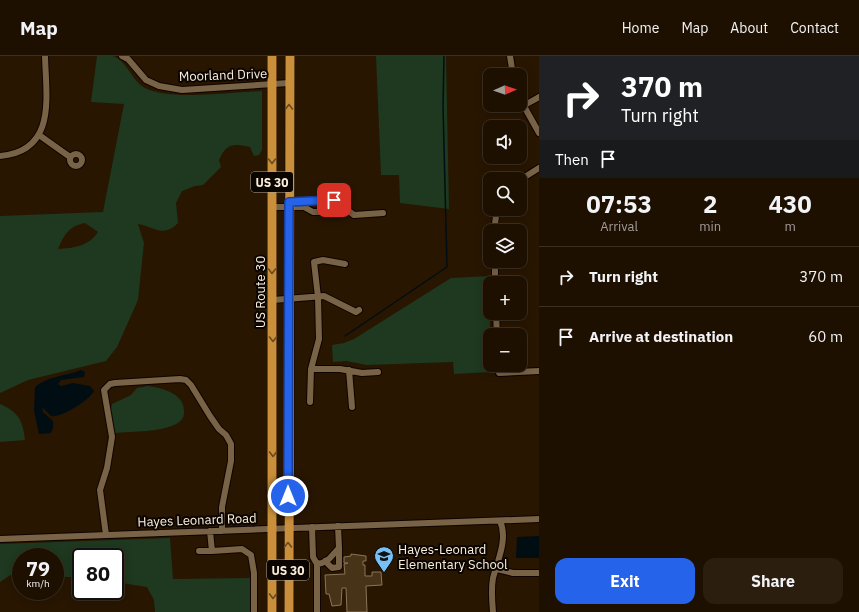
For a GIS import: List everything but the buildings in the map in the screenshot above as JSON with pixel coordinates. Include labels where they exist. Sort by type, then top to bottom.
[{"type":"highway","name":"US Route 30","points":[[272,56],[273,529]]},
{"type":"highway","name":"US 30","points":[[288,612],[290,56]]},
{"type":"highway","name":"US 30","points":[[272,612],[273,529]]},
{"type":"street","points":[[0,156],[25,150],[43,129],[47,112],[45,56]]},
{"type":"street","name":"Moorland Drive","points":[[122,56],[128,59],[146,80],[159,86],[182,90],[289,83]]},
{"type":"street","points":[[510,56],[512,68]]},
{"type":"street","points":[[527,104],[539,97]]},
{"type":"street","points":[[527,112],[539,133]]},
{"type":"street","points":[[39,135],[70,157]]},
{"type":"street","points":[[527,176],[539,168]]},
{"type":"street","points":[[272,207],[334,200],[354,216],[383,213]]},
{"type":"street","points":[[289,204],[304,207],[313,212],[325,212],[328,206],[339,204]]},
{"type":"street","points":[[310,402],[311,369],[319,339],[318,297],[314,262],[323,260],[345,264]]},
{"type":"street","points":[[273,300],[324,296],[356,312],[359,310]]},
{"type":"street","points":[[311,369],[349,370],[362,373],[378,372]]},
{"type":"street","points":[[349,370],[352,408]]},
{"type":"street","points":[[499,372],[506,374],[539,371]]},
{"type":"street","points":[[106,535],[100,490],[107,468],[112,436],[104,390],[110,384],[115,383],[180,379],[186,380],[191,385],[210,416],[219,429],[226,435],[231,444],[231,461],[222,507],[222,531]]},
{"type":"street","name":"Hayes Leonard Road","points":[[0,539],[539,519]]},
{"type":"street","points":[[493,612],[493,577],[497,568],[503,538],[500,521]]},
{"type":"street","points":[[325,561],[332,568],[339,567],[338,526]]},
{"type":"street","points":[[312,527],[313,557],[317,564],[317,612]]},
{"type":"street","points":[[210,531],[212,551]]},
{"type":"street","points":[[317,564],[325,561],[339,548]]},
{"type":"street","points":[[200,551],[242,549],[251,555],[254,573],[254,612]]},
{"type":"street","points":[[497,568],[513,573],[539,573]]},
{"type":"green space","points":[[97,56],[113,56],[118,59],[141,85],[156,92],[202,95],[262,91],[262,150],[259,155],[254,156],[250,147],[235,145],[227,148],[219,160],[221,167],[203,185],[195,186],[182,191],[176,203],[178,223],[168,230],[163,231],[138,224],[144,243],[138,300],[117,347],[106,361],[28,380],[0,393],[0,216],[103,212],[124,104],[91,102]],"holes":[[[85,223],[98,232],[86,243],[75,247],[58,249],[65,235],[79,224]]]},
{"type":"green space","points":[[376,56],[446,56],[449,209],[400,203],[399,175],[381,175]]},
{"type":"green space","points":[[483,276],[483,320],[490,320],[490,328],[483,328],[483,372],[492,372],[454,374],[453,362],[367,365],[346,361],[333,362],[332,345],[344,343],[354,339],[451,278]]},
{"type":"green space","points":[[148,386],[166,390],[177,396],[183,406],[184,414],[182,420],[171,426],[163,428],[147,431],[114,433],[110,412],[112,404],[131,395],[137,388]]},
{"type":"green space","points":[[0,404],[11,410],[21,422],[25,440],[0,442]]},
{"type":"green space","points":[[170,538],[173,579],[252,578],[252,612],[155,612],[154,600],[147,587],[124,583],[124,548],[72,548],[72,577],[64,577],[64,548],[12,548],[12,574],[0,582],[0,544]]},
{"type":"shaded area","points":[[81,370],[85,372],[84,377],[61,380],[58,384],[61,386],[73,383],[90,386],[94,391],[81,404],[61,415],[51,416],[42,407],[43,412],[53,421],[53,428],[51,433],[39,434],[34,411],[35,387],[51,378]]},
{"type":"shaded area","points":[[539,536],[539,558],[516,558],[517,537]]},
{"type":"waterway","points":[[345,336],[447,267],[443,105],[444,56]]},
{"type":"place","name":"Hayes-Leonard Elementary School","points":[[384,573]]},
{"type":"route","points":[[288,496],[289,202],[334,200]]}]
